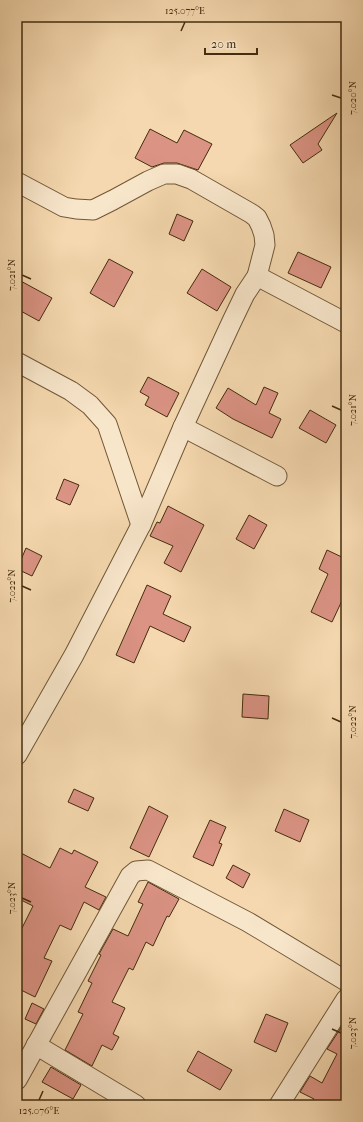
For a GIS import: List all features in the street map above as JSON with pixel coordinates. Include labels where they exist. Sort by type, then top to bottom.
[{"type":"street","points":[[17,182],[64,207],[93,210],[164,174],[177,174],[192,179],[257,218],[263,231],[265,245],[257,276],[245,294],[232,321],[183,427],[141,525],[74,655],[17,755]]},
{"type":"street","points":[[257,276],[346,323]]},
{"type":"street","points":[[17,362],[71,391],[90,405],[107,424],[141,525]]},
{"type":"street","points":[[183,427],[277,476]]},
{"type":"street","points":[[17,1080],[130,876],[136,871],[148,870],[248,922],[346,981]]},
{"type":"street","points":[[279,1105],[346,999]]},
{"type":"street","points":[[36,1045],[136,1105]]},
{"type":"building","points":[[337,113],[318,144],[322,150],[303,163],[290,145]]},
{"type":"building","points":[[150,129],[177,143],[184,130],[212,144],[198,170],[177,163],[164,163],[152,167],[135,158]]},
{"type":"building","points":[[177,214],[193,221],[184,241],[169,234]]},
{"type":"building","points":[[298,252],[331,267],[321,288],[288,273]]},
{"type":"building","points":[[109,259],[133,272],[114,307],[90,293]]},
{"type":"building","points":[[202,269],[231,287],[217,311],[187,293]]},
{"type":"building","points":[[17,279],[52,298],[39,321],[17,309]]},
{"type":"building","points":[[148,377],[179,393],[167,417],[145,405],[149,397],[140,392]]},
{"type":"building","points":[[264,387],[278,393],[269,413],[281,419],[272,438],[233,419],[216,408],[228,388],[256,405]]},
{"type":"building","points":[[310,410],[336,425],[326,443],[299,428]]},
{"type":"building","points":[[64,479],[79,485],[70,505],[56,499]]},
{"type":"building","points":[[168,506],[204,525],[181,572],[164,563],[173,546],[150,536],[157,522],[160,523]]},
{"type":"building","points":[[249,515],[267,525],[254,549],[236,539]]},
{"type":"building","points":[[26,548],[42,556],[32,576],[17,569]]},
{"type":"building","points":[[327,550],[346,559],[346,592],[332,622],[311,612],[328,574],[319,569]]},
{"type":"building","points":[[147,585],[171,596],[163,614],[191,627],[184,642],[150,626],[134,663],[116,655]]},
{"type":"building","points":[[243,694],[269,696],[268,719],[242,717]]},
{"type":"building","points":[[74,789],[94,798],[88,811],[68,802]]},
{"type":"building","points":[[149,806],[168,816],[149,857],[130,848]]},
{"type":"building","points":[[284,809],[309,820],[300,842],[275,831]]},
{"type":"building","points":[[210,820],[226,827],[219,843],[222,844],[213,866],[193,857]]},
{"type":"building","points":[[60,848],[72,854],[74,850],[98,862],[85,887],[106,897],[99,910],[84,902],[71,930],[60,925],[44,958],[52,961],[35,997],[17,988],[17,938],[33,906],[17,898],[17,851],[50,868]]},
{"type":"building","points":[[233,865],[250,874],[243,888],[226,878]]},
{"type":"building","points":[[148,882],[179,899],[169,917],[167,916],[153,946],[146,942],[133,970],[129,968],[112,1002],[125,1008],[113,1034],[119,1037],[112,1050],[102,1045],[92,1066],[65,1050],[83,1014],[78,1012],[92,983],[88,981],[101,955],[99,954],[113,929],[128,936],[143,904],[138,902]]},
{"type":"building","points":[[32,1003],[44,1009],[36,1024],[25,1019]]},
{"type":"building","points":[[266,1014],[288,1023],[276,1052],[254,1042]]},
{"type":"building","points":[[346,1020],[346,1105],[310,1105],[314,1099],[300,1092],[310,1076],[322,1083],[337,1054],[327,1049]]},
{"type":"building","points":[[198,1051],[232,1070],[220,1090],[187,1071]]},
{"type":"building","points":[[51,1067],[81,1085],[73,1099],[42,1082]]}]
